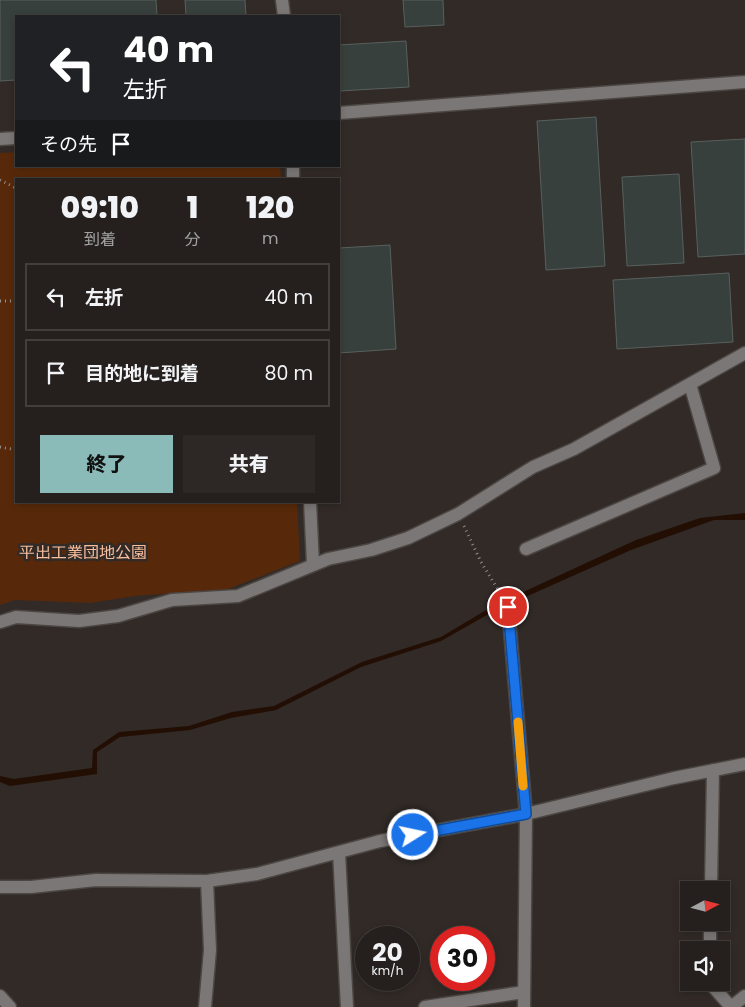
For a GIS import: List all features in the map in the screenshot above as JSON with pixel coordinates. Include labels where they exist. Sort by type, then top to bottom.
[{"type":"street","points":[[282,0],[284,15]]},
{"type":"street","points":[[340,114],[745,82]]},
{"type":"street","points":[[0,140],[15,138]]},
{"type":"street","points":[[0,622],[16,617],[79,621],[118,616],[172,600],[238,596],[313,564],[371,550],[408,538],[458,514],[533,467],[574,449],[745,352]]},
{"type":"street","points":[[526,549],[714,468],[690,384]]},
{"type":"street","points":[[310,503],[313,564]]},
{"type":"street","points":[[508,607],[526,814],[524,1007]]},
{"type":"street","points":[[0,887],[31,887],[96,880],[208,882],[257,874],[380,840],[526,814],[674,778],[745,764]]},
{"type":"street","points":[[711,881],[713,770]]},
{"type":"street","points":[[339,852],[347,1007]]},
{"type":"street","points":[[205,1007],[210,950],[208,882]]},
{"type":"street","points":[[717,991],[731,1007],[745,996]]},
{"type":"street","points":[[425,1007],[524,992]]},
{"type":"street","points":[[0,996],[10,1007]]},
{"type":"path","points":[[0,180],[15,188]]},
{"type":"path","points":[[0,301],[15,301]]},
{"type":"path","points":[[0,447],[15,450]]},
{"type":"path","points":[[458,514],[482,562],[508,607]]},
{"type":"green space","name":"平出工業団地公園","points":[[15,152],[15,167],[280,167],[281,178],[15,178],[15,503],[297,503],[300,561],[228,589],[135,596],[90,603],[15,600],[0,605],[0,153]]},
{"type":"shaded area","points":[[745,513],[745,520],[714,520],[631,550],[494,611],[441,641],[361,667],[276,710],[231,718],[190,730],[120,737],[97,752],[97,774],[10,786],[0,782],[0,776],[14,779],[92,768],[93,750],[119,732],[189,726],[232,712],[274,706],[362,662],[441,637],[493,606],[636,540],[700,518]]},
{"type":"building","points":[[0,0],[156,0],[157,15],[15,15],[15,80],[0,81]]},
{"type":"building","points":[[185,0],[245,0],[246,15],[186,15]]},
{"type":"building","points":[[403,0],[443,0],[444,25],[405,27]]},
{"type":"building","points":[[406,41],[409,87],[340,91],[340,45]]},
{"type":"building","points":[[596,117],[605,266],[546,270],[537,121]]},
{"type":"building","points":[[745,139],[745,254],[698,257],[691,142]]},
{"type":"building","points":[[679,174],[684,263],[627,266],[622,177]]},
{"type":"building","points":[[390,245],[396,349],[340,353],[340,248]]},
{"type":"building","points":[[729,273],[733,342],[617,349],[613,280]]},
{"type":"slow traffic","points":[[518,722],[523,786]]},
{"type":"route","points":[[413,835],[526,814],[508,607]]}]
